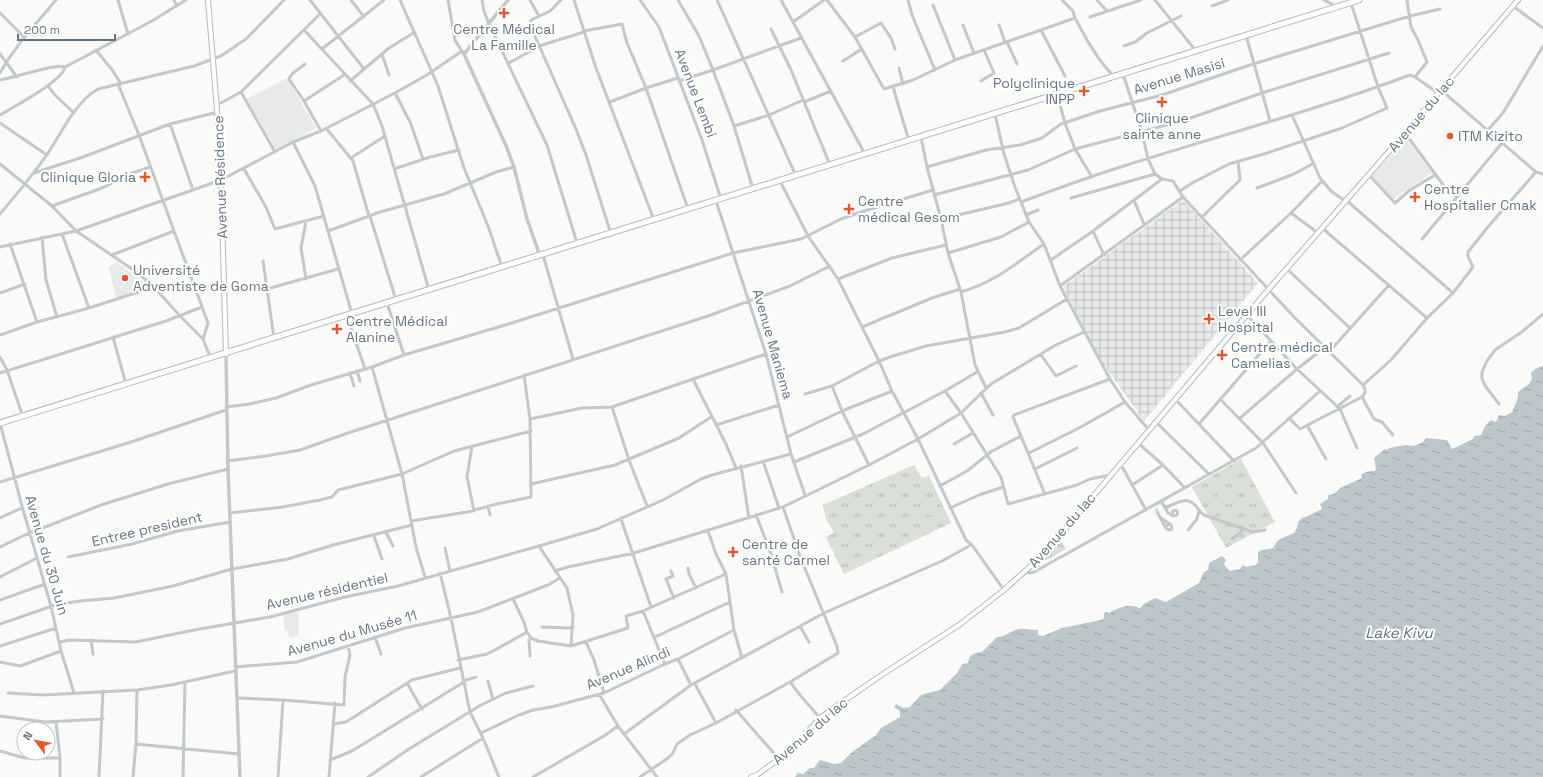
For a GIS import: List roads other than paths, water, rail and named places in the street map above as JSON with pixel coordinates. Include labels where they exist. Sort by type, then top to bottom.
[{"type":"highway","points":[[0,423],[211,359],[908,140],[1246,36],[1337,7],[1351,1],[1359,0]]},
{"type":"main road","name":"Avenue Résidence","points":[[208,0],[218,112],[226,354]]},
{"type":"main road","name":"Avenue du lac","points":[[751,777],[757,775],[779,759],[798,742],[820,718],[880,676],[949,632],[1004,590],[1026,571],[1176,400],[1268,290],[1369,176],[1518,0]]},
{"type":"street","points":[[0,73],[6,61],[24,37],[56,0]]},
{"type":"street","points":[[117,0],[128,34]]},
{"type":"street","points":[[174,0],[177,6]]},
{"type":"street","points":[[0,115],[48,86],[61,75],[65,67],[128,34],[186,0]]},
{"type":"street","points":[[0,214],[33,174],[83,100],[90,94],[98,89],[213,60],[230,52],[239,45],[284,0]]},
{"type":"street","points":[[310,0],[364,69]]},
{"type":"street","points":[[351,0],[364,17]]},
{"type":"street","points":[[322,49],[384,0]]},
{"type":"street","points":[[400,0],[432,71],[470,184],[488,226],[502,267]]},
{"type":"street","points":[[448,0],[454,40],[463,53],[505,143],[514,167],[523,204],[541,255],[573,359]]},
{"type":"street","points":[[482,0],[489,24],[548,145],[578,244]]},
{"type":"street","points":[[0,247],[76,230],[221,180],[244,169],[293,142],[326,128],[395,93],[463,53],[508,0]]},
{"type":"street","points":[[530,0],[539,16]]},
{"type":"street","points":[[561,0],[550,11],[533,18],[529,22],[586,155],[610,234]]},
{"type":"street","points":[[574,0],[654,220]]},
{"type":"street","name":"Avenue Lembi","points":[[640,0],[659,27],[702,140],[718,200]]},
{"type":"street","points":[[678,0],[699,36],[713,70],[734,126],[753,189]]},
{"type":"street","points":[[717,0],[796,176]]},
{"type":"street","points":[[781,0],[866,154]]},
{"type":"street","points":[[793,22],[826,0],[855,36],[882,89],[903,84],[955,60],[1075,18]]},
{"type":"street","points":[[908,0],[912,15],[935,70]]},
{"type":"street","points":[[1062,0],[1073,10],[1075,18],[1095,53],[1114,77]]},
{"type":"street","points":[[1097,0],[1107,11]]},
{"type":"street","points":[[1090,17],[1141,0]]},
{"type":"street","points":[[1155,0],[1196,51]]},
{"type":"street","points":[[1212,6],[1228,0]]},
{"type":"street","points":[[1324,0],[1337,7]]},
{"type":"street","points":[[1407,0],[1411,28],[1418,40],[1427,62],[1415,77]]},
{"type":"street","points":[[1180,191],[1211,173],[1238,161],[1342,128],[1387,108],[1378,87],[1351,1]]},
{"type":"street","points":[[932,5],[955,60]]},
{"type":"street","points":[[1513,6],[1543,28]]},
{"type":"street","name":"Avenue Masisi","points":[[927,167],[986,150],[1020,145],[1042,138],[1055,127],[1100,111],[1162,94],[1253,64],[1410,16],[1440,9]]},
{"type":"street","points":[[0,13],[24,37]]},
{"type":"street","points":[[217,105],[241,92],[321,13]]},
{"type":"street","points":[[1124,46],[1135,42],[1147,33],[1181,16]]},
{"type":"street","points":[[855,36],[881,23],[891,38],[895,49]]},
{"type":"street","points":[[509,63],[539,46],[584,31],[622,24],[627,43],[646,88],[688,209]]},
{"type":"street","points":[[963,25],[974,53]]},
{"type":"street","points":[[999,25],[1016,64]]},
{"type":"street","points":[[771,29],[804,101],[830,165]]},
{"type":"street","points":[[304,30],[344,75],[373,104],[380,118],[429,290]]},
{"type":"street","points":[[1041,30],[1065,76]]},
{"type":"street","points":[[350,81],[382,54],[415,32]]},
{"type":"street","points":[[1246,36],[1270,121]]},
{"type":"street","points":[[610,102],[646,88],[713,70],[802,38]]},
{"type":"street","points":[[1487,131],[1500,118],[1543,46]]},
{"type":"street","points":[[843,61],[862,49]]},
{"type":"street","points":[[96,50],[109,65],[120,84],[139,134],[208,323],[204,339]]},
{"type":"street","points":[[981,81],[994,73],[984,50]]},
{"type":"street","points":[[934,195],[1028,170],[1075,149],[1182,121],[1262,93],[1389,53]]},
{"type":"street","points":[[0,54],[17,77]]},
{"type":"street","points":[[382,54],[389,75]]},
{"type":"street","points":[[305,64],[289,78],[321,130]]},
{"type":"street","points":[[0,80],[57,66],[65,67]]},
{"type":"street","points":[[899,68],[903,84]]},
{"type":"street","points":[[1123,74],[1142,132],[1148,159],[1155,174],[1162,179],[1173,181],[1183,197],[1240,260],[1324,348],[1363,385],[1365,392],[1362,397],[1339,407],[1307,426],[1299,429],[1289,418]]},
{"type":"street","points":[[304,101],[344,75]]},
{"type":"street","points":[[941,219],[1020,200],[1092,176],[1292,115],[1410,75],[1439,92],[1536,172],[1543,174]]},
{"type":"street","points":[[48,86],[55,95],[74,113]]},
{"type":"street","points":[[893,87],[908,140]]},
{"type":"street","points":[[241,92],[275,152]]},
{"type":"street","points":[[734,126],[831,92]]},
{"type":"street","points":[[395,93],[412,124],[423,159]]},
{"type":"street","points":[[1058,94],[1065,123],[1075,149],[1092,176]]},
{"type":"street","points":[[33,174],[83,157],[139,134],[170,124],[218,112]]},
{"type":"street","points":[[995,114],[1002,148],[1010,175],[1029,222],[1044,244],[1060,286],[1110,379],[1125,402],[1149,430]]},
{"type":"street","points":[[1292,115],[1322,181],[1331,191],[1346,201],[1453,293]]},
{"type":"street","points":[[0,122],[46,155]]},
{"type":"street","points":[[170,124],[193,190]]},
{"type":"street","points":[[326,128],[351,158],[358,175],[396,300]]},
{"type":"street","points":[[1405,133],[1435,175],[1444,186],[1457,197]]},
{"type":"street","points":[[351,158],[385,136]]},
{"type":"street","points":[[921,137],[948,253],[960,291],[977,372],[986,388]]},
{"type":"street","points":[[293,142],[315,186],[349,315],[365,369]]},
{"type":"street","points":[[1422,239],[1502,143]]},
{"type":"street","points":[[394,169],[423,159],[459,150]]},
{"type":"street","points":[[1202,217],[1240,180],[1238,161]]},
{"type":"street","points":[[1257,188],[1294,174],[1314,163]]},
{"type":"street","points":[[0,164],[24,185],[52,206],[76,230],[154,287],[180,316],[204,339],[211,359]]},
{"type":"street","points":[[52,206],[102,188],[130,174],[150,167]]},
{"type":"street","points":[[328,231],[370,216],[444,194],[496,172],[514,167]]},
{"type":"street","points":[[244,169],[266,207],[275,229],[324,216]]},
{"type":"street","points":[[1363,385],[1390,360],[1427,318],[1453,293],[1473,269],[1468,252],[1536,172]]},
{"type":"street","points":[[1071,198],[1155,174]]},
{"type":"street","points":[[1369,176],[1395,203],[1410,190],[1435,175]]},
{"type":"street","points":[[1051,260],[1093,231],[1162,179]]},
{"type":"street","points":[[780,181],[808,236],[838,279],[879,361],[892,391],[918,439],[966,540],[1004,590]]},
{"type":"street","points":[[1240,260],[1292,213],[1322,181]]},
{"type":"street","points":[[0,482],[128,443],[226,409],[276,398],[311,384],[372,367],[404,355],[502,326],[733,252],[793,242],[858,213],[933,190]]},
{"type":"street","points":[[1060,286],[1183,197]]},
{"type":"street","name":"Avenue Maniema","points":[[718,200],[766,354],[791,454],[805,495]]},
{"type":"street","points":[[1134,200],[1144,224]]},
{"type":"street","points":[[1026,215],[1038,210]]},
{"type":"street","points":[[1292,213],[1318,233]]},
{"type":"street","points":[[306,221],[302,248],[306,279]]},
{"type":"street","points":[[948,253],[1001,237],[1029,222]]},
{"type":"street","points":[[1322,228],[1427,318]]},
{"type":"street","points":[[112,255],[174,231]]},
{"type":"street","points":[[1093,231],[1104,255]]},
{"type":"street","points":[[62,234],[89,308]]},
{"type":"street","points":[[42,237],[46,280],[57,317]]},
{"type":"street","points":[[10,244],[37,322]]},
{"type":"street","points":[[862,327],[932,298],[976,288],[996,279],[1044,244]]},
{"type":"street","points":[[838,279],[892,258],[946,245]]},
{"type":"street","points":[[263,261],[274,338]]},
{"type":"street","points":[[227,460],[266,456],[300,450],[639,337],[661,332],[790,286],[830,266]]},
{"type":"street","points":[[267,289],[338,269]]},
{"type":"street","points":[[1287,269],[1350,328]]},
{"type":"street","points":[[0,293],[25,284]]},
{"type":"street","points":[[1329,352],[1389,285]]},
{"type":"street","points":[[0,335],[37,322],[89,308],[154,287]]},
{"type":"street","points":[[805,394],[832,386],[879,361],[926,346],[1006,332],[1019,328],[1067,299]]},
{"type":"street","points":[[387,303],[404,355]]},
{"type":"street","points":[[0,373],[180,316],[202,307]]},
{"type":"street","points":[[1499,404],[1482,379],[1482,372],[1487,361],[1495,350],[1523,331],[1543,314]]},
{"type":"street","points":[[1247,315],[1270,342],[1320,391],[1339,407],[1357,448]]},
{"type":"street","points":[[555,571],[568,566],[634,553],[779,508],[869,465],[918,439],[961,413],[986,388],[1054,346],[1084,332]]},
{"type":"street","points":[[113,337],[126,384]]},
{"type":"street","points":[[1198,424],[1270,342]]},
{"type":"street","points":[[1239,419],[1324,348]]},
{"type":"street","points":[[226,354],[227,460],[240,777]]},
{"type":"street","points":[[530,419],[582,408],[612,406],[766,354]]},
{"type":"street","points":[[1041,355],[1056,376],[1076,366]]},
{"type":"street","points":[[0,357],[7,370],[23,417]]},
{"type":"street","points":[[372,367],[402,474],[420,562],[425,578]]},
{"type":"street","points":[[357,371],[360,381]]},
{"type":"street","points":[[794,462],[855,437],[904,414],[945,392],[977,372]]},
{"type":"street","points":[[350,373],[354,386]]},
{"type":"street","points":[[411,521],[474,511],[488,506],[531,497],[531,431],[524,375]]},
{"type":"street","points":[[693,379],[736,468]]},
{"type":"street","points":[[1045,494],[1013,417],[1014,414],[1110,379]]},
{"type":"street","points":[[832,386],[842,411],[869,465]]},
{"type":"street","points":[[787,437],[842,411],[892,391]]},
{"type":"street","points":[[1026,571],[1029,573],[1034,572],[1146,510],[1156,508],[1161,501],[1256,448],[1320,391]]},
{"type":"street","points":[[945,392],[961,413],[1000,477],[1008,504],[1077,485],[1090,479],[1110,475]]},
{"type":"street","points":[[981,393],[993,415]]},
{"type":"street","points":[[1339,407],[1350,396]]},
{"type":"street","points":[[1362,397],[1375,419],[1382,422],[1393,434]]},
{"type":"street","points":[[1176,400],[1234,461]]},
{"type":"street","points":[[1220,400],[1263,443],[1296,493]]},
{"type":"street","points":[[1029,453],[1079,428],[1125,402]]},
{"type":"street","points":[[716,425],[779,405]]},
{"type":"street","points":[[612,406],[629,460],[647,506]]},
{"type":"street","points":[[531,484],[607,467],[629,460],[679,438],[711,418]]},
{"type":"street","points":[[1156,422],[1209,474]]},
{"type":"street","name":"Avenue du 30 Juin","points":[[0,423],[22,508],[51,606],[74,692]]},
{"type":"street","points":[[1307,426],[1326,459]]},
{"type":"street","points":[[230,513],[283,508],[332,497],[338,490],[402,474],[454,451],[531,431]]},
{"type":"street","points":[[954,444],[973,432]]},
{"type":"street","points":[[940,486],[967,471],[987,455],[1021,436]]},
{"type":"street","points":[[1138,443],[1184,488]]},
{"type":"street","points":[[472,446],[468,477],[474,511]]},
{"type":"street","points":[[1035,469],[1077,448]]},
{"type":"street","name":"Avenue résidentiel","points":[[60,642],[69,640],[91,640],[136,642],[234,622],[270,617],[345,597],[398,586],[597,529],[663,500],[701,479],[741,466],[791,454]]},
{"type":"street","points":[[763,461],[779,508]]},
{"type":"street","points":[[1120,463],[1146,510]]},
{"type":"street","points":[[741,466],[749,518]]},
{"type":"street","points":[[1132,485],[1163,466]]},
{"type":"street","points":[[0,547],[30,533],[101,505],[168,484],[228,469]]},
{"type":"street","points":[[950,508],[979,495],[1003,487]]},
{"type":"street","points":[[1166,507],[1186,500],[1192,502],[1204,515],[1253,532],[1265,530]]},
{"type":"street","points":[[1161,501],[1166,507],[1168,513],[1174,516],[1178,514],[1178,512],[1166,507]]},
{"type":"street","points":[[488,506],[490,515]]},
{"type":"street","points":[[640,777],[671,756],[677,744],[690,735],[790,682],[836,655],[838,649],[801,559],[783,506]]},
{"type":"street","points":[[0,518],[22,508]]},
{"type":"street","points":[[1156,508],[1160,517],[1166,528],[1167,525],[1170,524],[1160,517]]},
{"type":"street","points":[[1188,530],[1197,519],[1199,511]]},
{"type":"street","points":[[756,515],[770,551],[782,592]]},
{"type":"street","points":[[621,519],[634,553],[651,607]]},
{"type":"street","name":"Entree president","points":[[68,557],[132,544],[178,531],[230,522]]},
{"type":"street","points":[[0,624],[51,606],[80,601],[114,598],[157,589],[232,569],[288,560],[332,545],[374,536],[412,525]]},
{"type":"street","points":[[1232,540],[1240,532],[1242,527]]},
{"type":"street","points":[[708,531],[716,554],[726,574],[734,630],[742,658]]},
{"type":"street","points":[[386,532],[393,546]]},
{"type":"street","points":[[374,536],[382,559]]},
{"type":"street","points":[[624,734],[693,685],[800,626],[824,613],[925,569],[971,545]]},
{"type":"street","points":[[539,546],[567,588],[574,615],[571,646]]},
{"type":"street","points":[[444,548],[450,571]]},
{"type":"street","points":[[0,577],[37,558]]},
{"type":"street","points":[[688,568],[696,588]]},
{"type":"street","points":[[671,571],[673,576],[666,579],[674,598]]},
{"type":"street","points":[[440,573],[451,618],[458,660],[470,712],[481,733],[499,777]]},
{"type":"street","points":[[513,599],[531,638],[548,643],[571,646],[628,628],[626,616],[643,611],[674,598],[726,574]]},
{"type":"street","name":"Avenue du Musée 11","points":[[8,693],[38,695],[137,690],[185,682],[235,669],[297,662],[375,636],[478,612],[548,585],[560,578]]},
{"type":"street","points":[[0,600],[44,584]]},
{"type":"street","points":[[655,638],[730,602]]},
{"type":"street","points":[[643,611],[665,664]]},
{"type":"street","points":[[800,626],[808,642]]},
{"type":"street","points":[[542,627],[573,627]]},
{"type":"street","points":[[0,646],[56,628]]},
{"type":"street","name":"Avenue Alindi","points":[[481,733],[533,710],[551,707],[604,693],[678,659],[734,630]]},
{"type":"street","points":[[458,660],[487,654],[527,632]]},
{"type":"street","points":[[375,636],[381,654]]},
{"type":"street","points":[[530,656],[529,640],[531,638]]},
{"type":"street","points":[[91,640],[93,654]]},
{"type":"street","points":[[586,642],[594,660],[604,693]]},
{"type":"street","points":[[237,698],[345,704],[345,677],[350,655],[348,646]]},
{"type":"street","points":[[0,662],[20,666],[62,651]]},
{"type":"street","points":[[678,659],[716,722]]},
{"type":"street","points":[[333,724],[348,721],[407,683],[460,668]]},
{"type":"street","points":[[330,760],[352,751],[422,709],[463,682],[476,677]]},
{"type":"street","points":[[488,681],[493,699]]},
{"type":"street","points":[[183,777],[185,748],[185,682]]},
{"type":"street","points":[[790,682],[820,718]]},
{"type":"street","points":[[407,683],[422,709]]},
{"type":"street","points":[[368,777],[409,748],[493,699],[506,693],[533,686]]},
{"type":"street","points":[[133,777],[136,744],[137,690]]},
{"type":"street","points":[[99,777],[103,719],[103,691]]},
{"type":"street","points":[[599,694],[618,726],[650,770],[657,777]]},
{"type":"street","points":[[278,777],[284,700]]},
{"type":"street","points":[[329,777],[335,703]]},
{"type":"street","points":[[736,710],[779,759]]},
{"type":"street","points":[[0,716],[34,721]]},
{"type":"street","points":[[60,777],[60,758],[56,722],[103,719]]},
{"type":"street","points":[[533,777],[604,736],[618,726]]},
{"type":"street","points":[[421,777],[483,738]]},
{"type":"street","points":[[136,744],[239,754]]},
{"type":"street","points":[[0,751],[25,758],[60,758]]},
{"type":"water","name":"Lake Kivu","points":[[1543,366],[1543,777],[795,777],[798,773],[803,774],[810,768],[814,768],[820,760],[834,764],[841,763],[851,753],[876,735],[881,728],[900,717],[900,711],[894,707],[896,704],[903,708],[910,707],[921,695],[940,690],[958,672],[962,664],[968,663],[970,656],[982,652],[997,637],[1004,636],[1018,629],[1038,630],[1038,635],[1043,636],[1062,628],[1101,620],[1104,618],[1104,613],[1108,612],[1109,614],[1124,607],[1131,606],[1140,608],[1155,598],[1166,602],[1199,583],[1204,572],[1208,570],[1209,563],[1222,556],[1226,560],[1224,563],[1225,566],[1230,571],[1240,569],[1243,565],[1246,567],[1256,565],[1258,562],[1258,552],[1273,548],[1278,540],[1294,533],[1298,522],[1302,518],[1322,509],[1320,504],[1328,499],[1328,495],[1334,494],[1340,488],[1362,478],[1361,475],[1364,473],[1375,471],[1374,458],[1385,449],[1388,450],[1389,448],[1406,445],[1414,446],[1423,442],[1426,438],[1447,440],[1452,449],[1473,439],[1474,436],[1481,435],[1485,426],[1491,420],[1496,422],[1499,415],[1505,416],[1512,412],[1518,397],[1518,392],[1529,384],[1532,379],[1531,373],[1535,369]]},
{"type":"tunnel","points":[[1156,508],[1157,512]]},
{"type":"place","name":"Centre Médical La Famille","points":[[504,13]]},
{"type":"place","name":"Polyclinique INPP","points":[[1084,91]]},
{"type":"place","name":"Clinique sainte anne","points":[[1162,102]]},
{"type":"place","name":"ITM Kizito","points":[[1450,136]]},
{"type":"place","name":"Clinique Gloria","points":[[145,177]]},
{"type":"place","name":"Centre Hospitalier Cmak","points":[[1415,197]]},
{"type":"place","name":"Centre médical Gesom","points":[[849,209]]},
{"type":"place","name":"Université Adventiste de Goma","points":[[125,278]]},
{"type":"place","name":"Level III Hospital","points":[[1209,319]]},
{"type":"place","name":"Centre Médical Alanine","points":[[337,329]]},
{"type":"place","name":"Centre médical Camelias","points":[[1222,355]]},
{"type":"place","name":"Centre de santé Carmel","points":[[733,552]]}]
